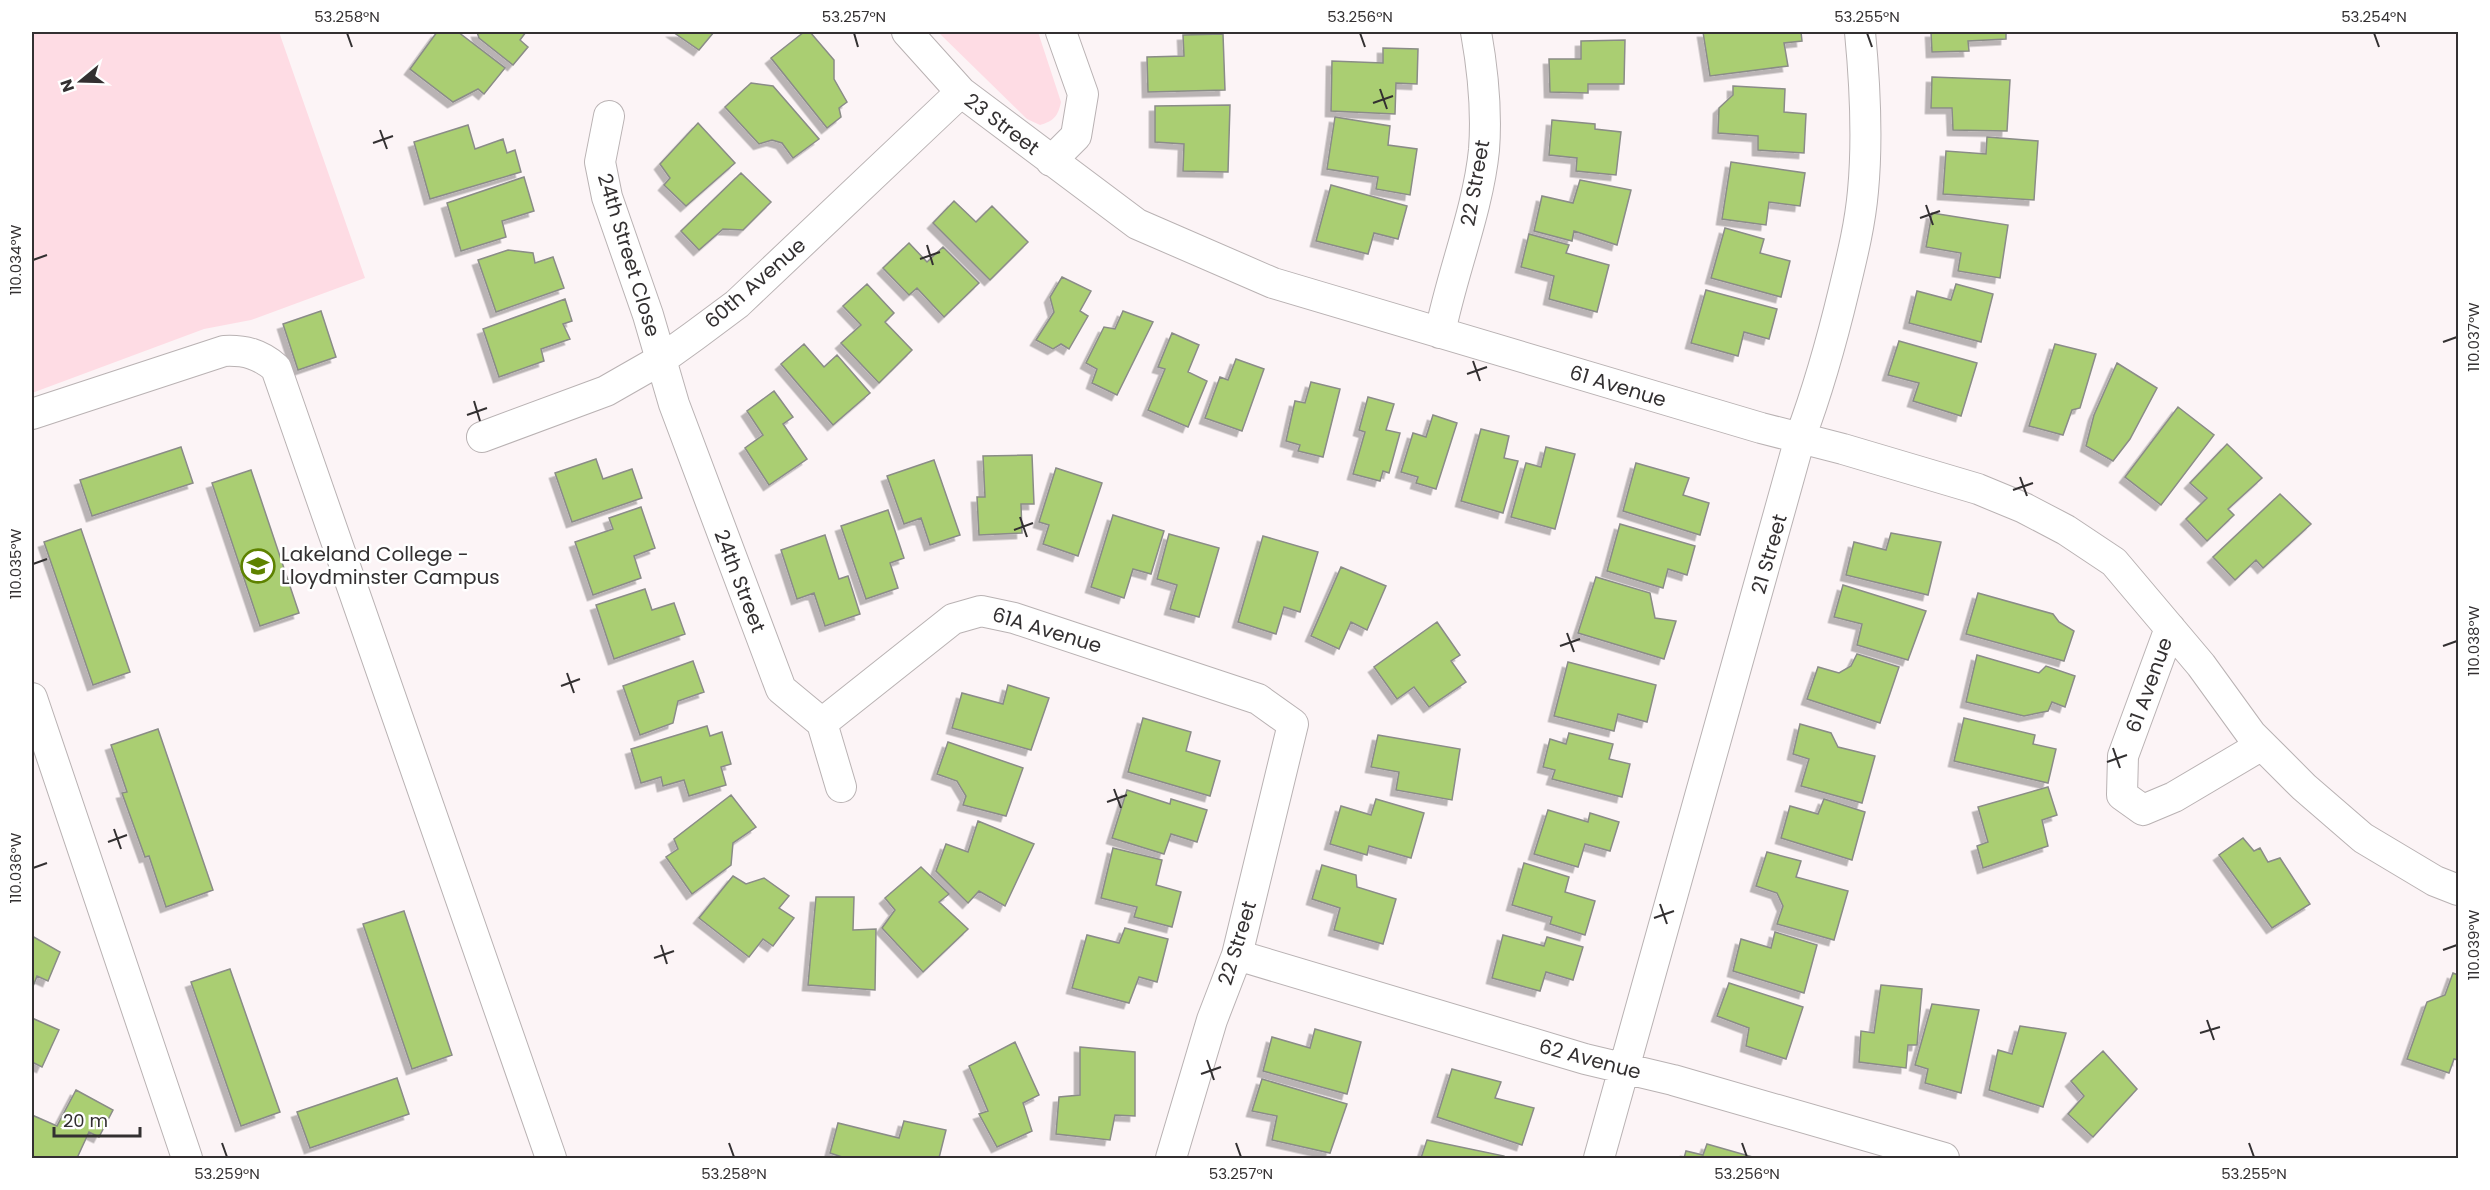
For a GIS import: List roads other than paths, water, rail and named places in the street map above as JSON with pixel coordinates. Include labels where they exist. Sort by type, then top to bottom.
[{"type":"street","name":"23 Street","points":[[907,32],[961,92],[1051,161],[1076,136],[1083,94],[1061,32]]},
{"type":"street","name":"22 Street","points":[[1440,333],[1450,284],[1468,226],[1484,152],[1484,76],[1476,32]]},
{"type":"street","name":"21 Street","points":[[1599,1158],[1800,438],[1818,390],[1857,235],[1863,191],[1865,146],[1865,92],[1860,32]]},
{"type":"street","name":"60th Avenue","points":[[482,437],[606,391],[662,358],[737,304],[961,92]]},
{"type":"street","name":"24th Street Close","points":[[609,116],[600,162],[607,197],[662,358]]},
{"type":"street","name":"61 Avenue","points":[[1051,161],[1137,224],[1273,283],[1978,489],[2024,508],[2066,530],[2114,562],[2201,665],[2251,734],[2304,787],[2363,838],[2435,880],[2458,890]]},
{"type":"street","points":[[32,414],[224,351],[249,352],[268,361],[276,368],[551,1158]]},
{"type":"street","name":"24th Street","points":[[662,358],[674,404],[781,689],[822,723]]},
{"type":"street","name":"61A Avenue","points":[[822,723],[953,619],[981,610],[1014,618],[1258,699],[1293,724]]},
{"type":"street","name":"61 Avenue","points":[[2170,628],[2123,756],[2122,795],[2144,810],[2174,797],[2262,745]]},
{"type":"street","points":[[32,698],[187,1158]]},
{"type":"street","points":[[822,723],[842,787]]},
{"type":"street","name":"22 Street","points":[[1171,1158],[1212,1020],[1237,955],[1293,724]]},
{"type":"street","name":"62 Avenue","points":[[1237,955],[1584,1059],[1673,1080],[1944,1158]]},
{"type":"place","name":"Lakeland College - Lloydminster Campus","points":[[258,566]]}]
